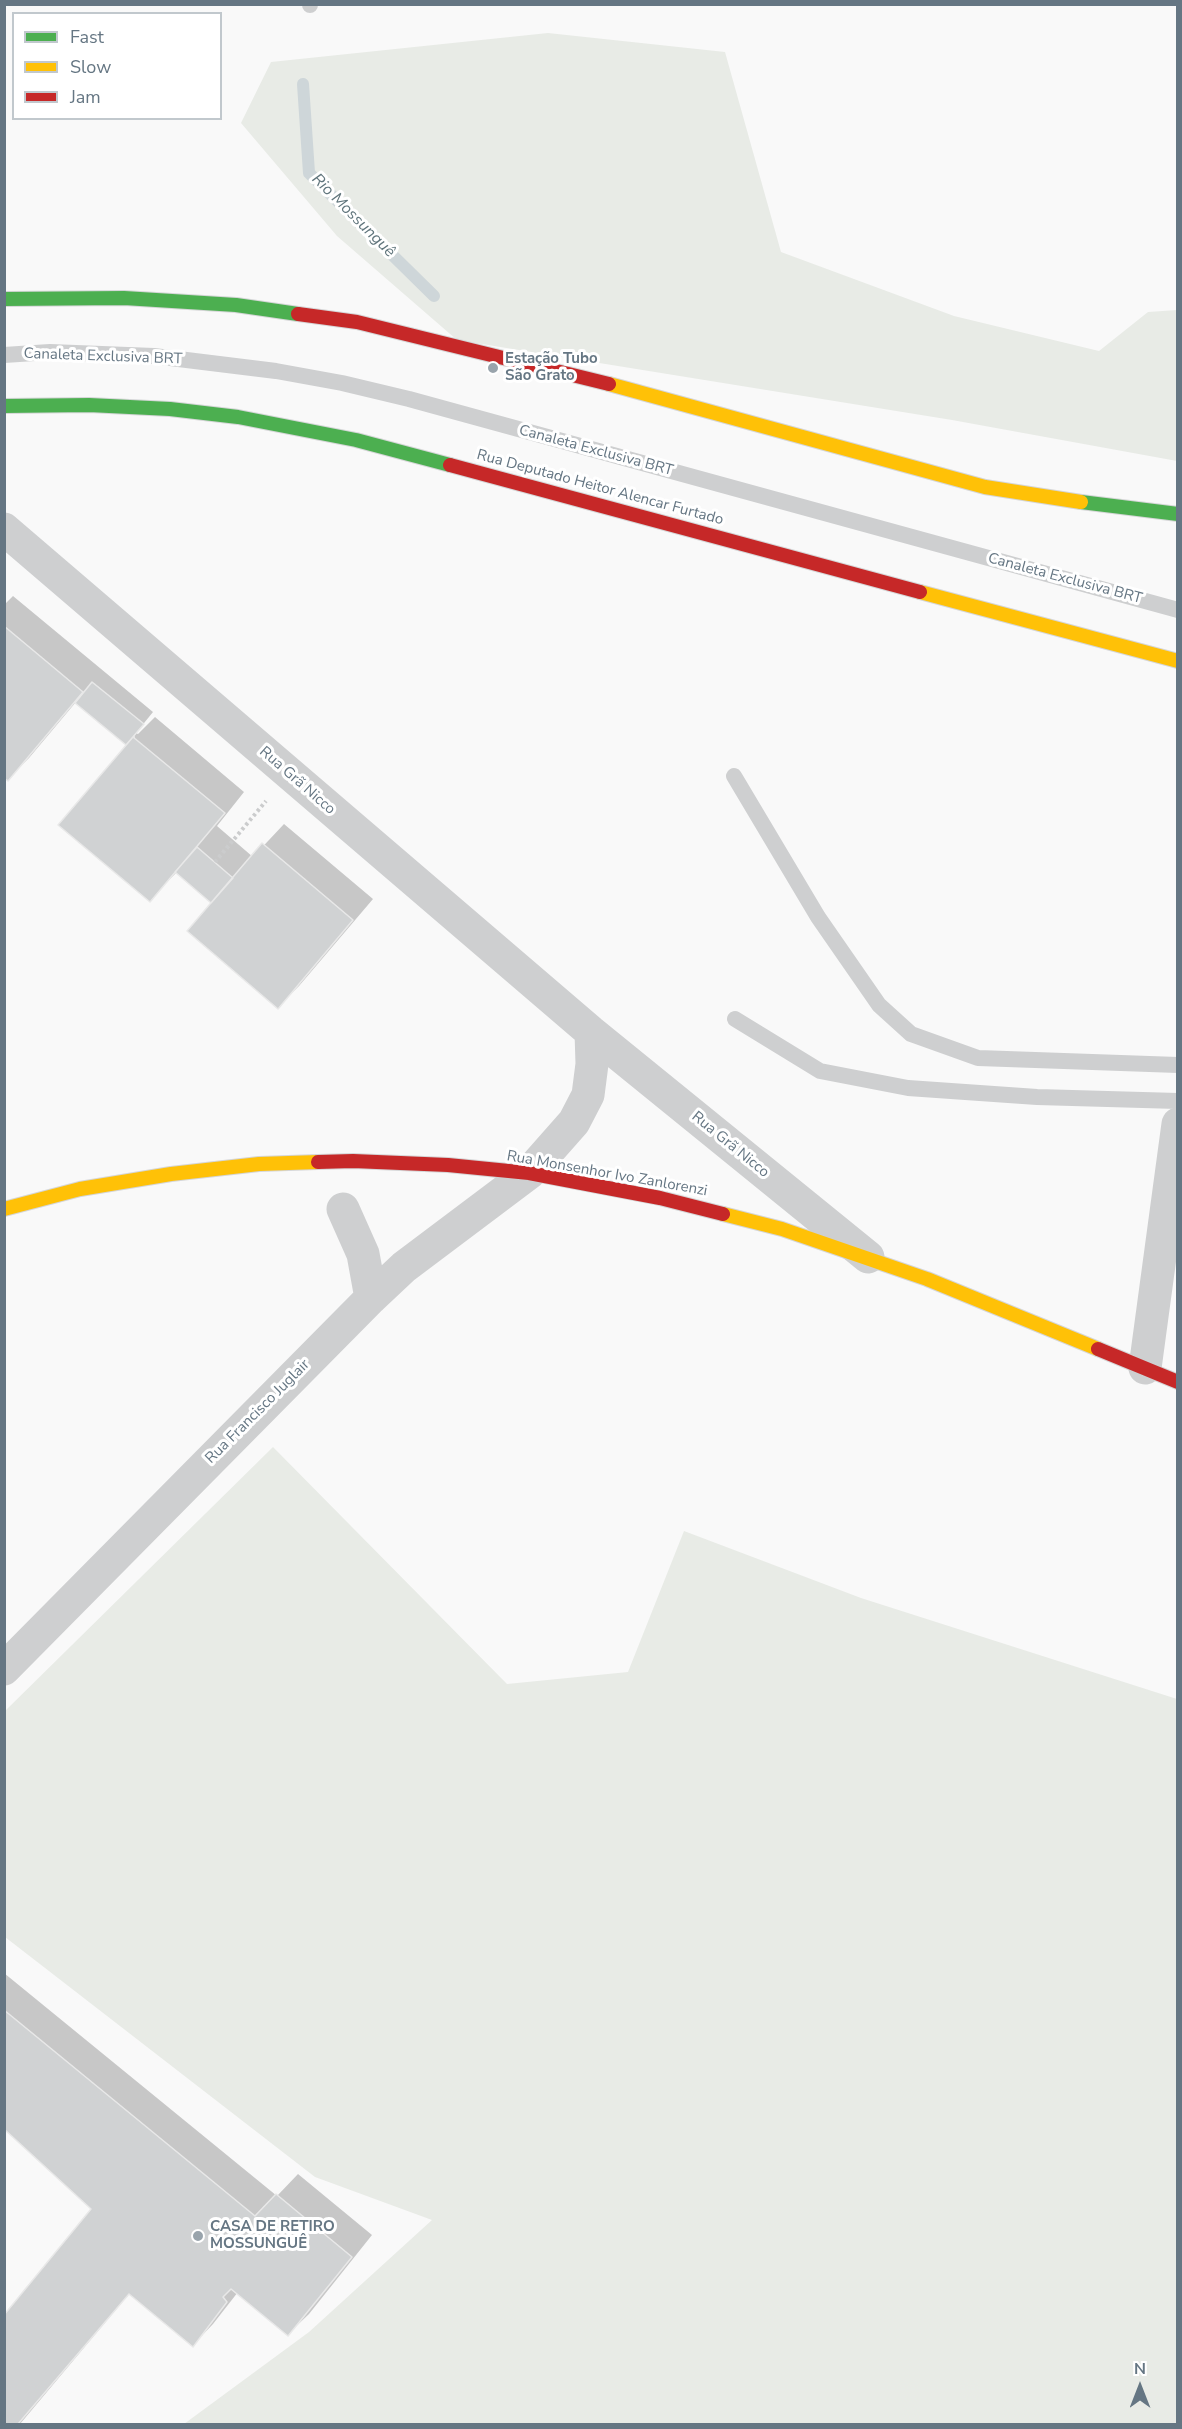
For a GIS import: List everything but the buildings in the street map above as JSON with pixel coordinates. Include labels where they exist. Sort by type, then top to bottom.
[{"type":"street","points":[[4,299],[124,298],[236,305],[357,322],[568,373],[985,486],[1035,496],[1178,514]]},
{"type":"street","name":"Rua Deputado Heitor Alencar Furtado","points":[[7,409],[89,405],[170,409],[238,417],[356,440],[1178,661]]},
{"type":"street","name":"Rua Grã Nicco","points":[[4,529],[591,1032],[869,1258]]},
{"type":"street","points":[[529,1173],[574,1122],[588,1095],[592,1064],[591,1032]]},
{"type":"street","points":[[1145,1368],[1178,1124]]},
{"type":"street","name":"Rua Monsenhor Ivo Zanlorenzi","points":[[4,1209],[80,1189],[171,1174],[259,1164],[353,1161],[448,1165],[529,1173],[716,1210],[782,1229],[869,1258],[1178,1382]]},
{"type":"street","name":"Rua Francisco Juglair","points":[[4,1669],[371,1298],[404,1267],[529,1173]]},
{"type":"street","points":[[343,1209],[363,1254],[371,1298]]},
{"type":"lane","name":"Canaleta Exclusiva BRT","points":[[4,355],[50,352],[154,356],[276,371],[342,383],[409,399],[1178,610]]},
{"type":"lane","points":[[734,776],[831,936],[879,1005],[912,1034],[978,1058],[1178,1065]]},
{"type":"lane","points":[[735,1019],[820,1071],[909,1088],[1037,1097],[1178,1101]]},
{"type":"path","points":[[215,862],[288,774]]},
{"type":"shaded area","points":[[548,33],[725,52],[781,252],[954,316],[1099,351],[1148,312],[1177,310],[1177,461],[952,420],[457,340],[337,236],[241,123],[271,62]]},
{"type":"shaded area","points":[[273,1447],[507,1684],[628,1672],[684,1531],[861,1598],[1177,1699],[1177,2424],[184,2424],[309,2332],[432,2220],[315,2177],[5,1937],[5,1711]]},
{"type":"waterway","name":"Rio Mossunguê","points":[[303,84],[309,173],[434,296]]},
{"type":"traffic: fast","points":[[4,299],[124,298],[236,305],[298,314]]},
{"type":"traffic: fast","points":[[4,406],[89,405],[170,409],[238,417],[356,440],[450,465]]},
{"type":"traffic: fast","points":[[1081,502],[1178,514]]},
{"type":"traffic: slow","points":[[609,384],[985,487],[1081,502]]},
{"type":"traffic: slow","points":[[920,592],[1178,661]]},
{"type":"traffic: slow","points":[[4,1209],[80,1189],[171,1174],[259,1164],[318,1162]]},
{"type":"traffic: slow","points":[[723,1214],[782,1229],[927,1279],[1098,1349]]},
{"type":"traffic: jam","points":[[298,314],[357,322],[609,384]]},
{"type":"traffic: jam","points":[[450,465],[920,592]]},
{"type":"traffic: jam","points":[[318,1162],[353,1161],[448,1165],[529,1173],[660,1198],[723,1214]]},
{"type":"traffic: jam","points":[[1098,1349],[1178,1382]]},
{"type":"place","name":"Estação Tubo São Grato","points":[[493,368]]},
{"type":"place","name":"CASA DE RETIRO MOSSUNGUÊ","points":[[198,2236]]}]
